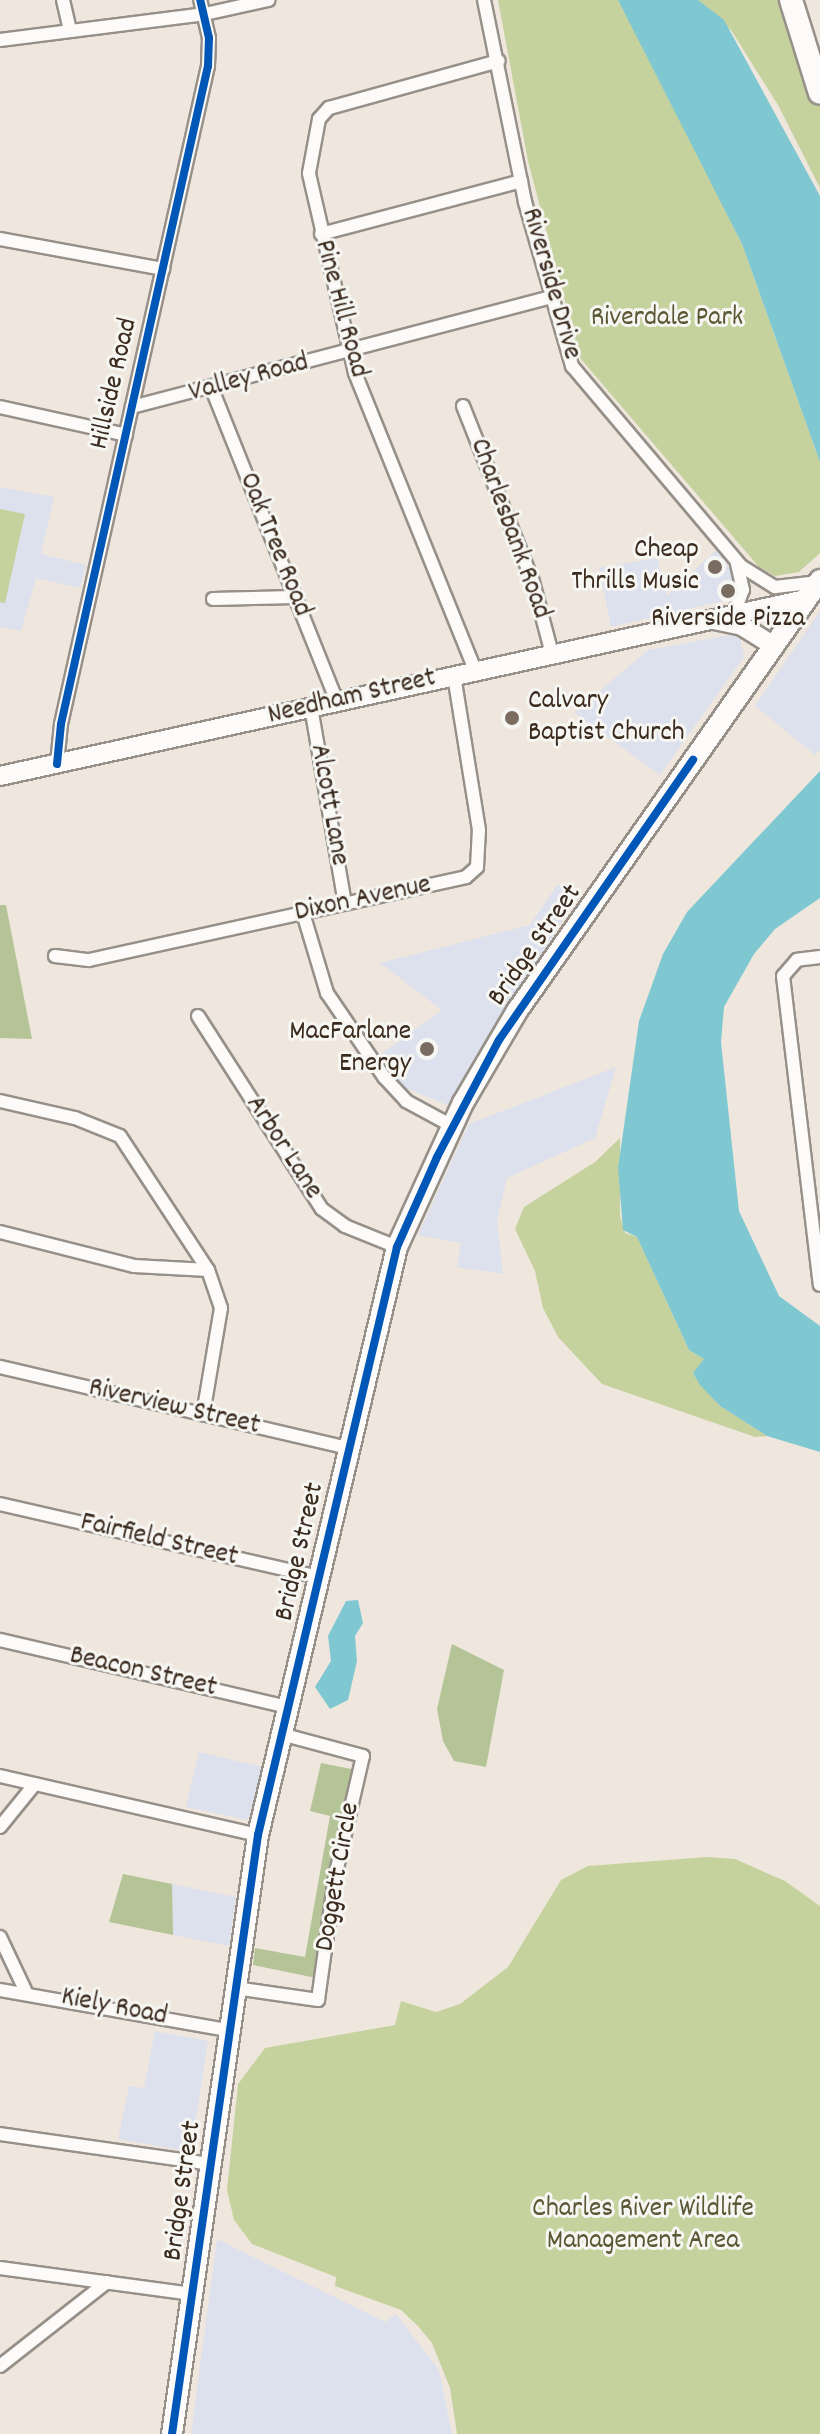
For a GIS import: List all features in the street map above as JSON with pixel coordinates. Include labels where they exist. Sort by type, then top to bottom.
[{"type":"highway","points":[[791,0],[820,93]]},
{"type":"main road","name":"Bridge Street","points":[[172,2434],[258,1835],[397,1247],[452,1126],[517,1011],[819,581]]},
{"type":"main road","name":"Needham Street","points":[[0,776],[806,599]]},
{"type":"main road","name":"Needham Street","points":[[703,621],[738,624],[772,645]]},
{"type":"street","points":[[63,0],[70,30]]},
{"type":"street","name":"Hillside Road","points":[[57,764],[208,66],[205,14],[200,0]]},
{"type":"street","points":[[0,40],[205,14],[268,0]]},
{"type":"street","name":"Riverside Drive","points":[[484,0],[499,61],[521,181],[551,297],[576,372],[735,561],[775,587],[819,581]]},
{"type":"street","name":"Pine Hill Road","points":[[475,670],[350,352],[309,173],[325,110],[499,61]]},
{"type":"street","points":[[321,234],[521,181]]},
{"type":"street","points":[[0,239],[163,269]]},
{"type":"street","name":"Valley Road","points":[[132,407],[212,389],[551,297]]},
{"type":"street","name":"Oak Tree Road","points":[[212,389],[337,701]]},
{"type":"street","name":"Charlesbank Road","points":[[463,406],[533,582],[552,654]]},
{"type":"street","points":[[0,407],[126,435]]},
{"type":"street","points":[[734,613],[743,590],[735,561]]},
{"type":"street","points":[[213,599],[294,597]]},
{"type":"street","name":"Dixon Avenue","points":[[55,956],[89,960],[466,877],[477,867],[479,830],[454,675]]},
{"type":"street","name":"Alcott Lane","points":[[311,707],[345,904]]},
{"type":"street","points":[[303,913],[327,993],[384,1077],[406,1101],[452,1126]]},
{"type":"street","points":[[820,957],[797,960],[783,976],[820,1285]]},
{"type":"street","name":"Arbor Lane","points":[[198,1016],[322,1209],[345,1226],[397,1247]]},
{"type":"street","points":[[0,1101],[75,1118],[120,1136],[208,1270],[221,1308],[203,1414]]},
{"type":"street","points":[[0,1232],[134,1266],[208,1270]]},
{"type":"street","name":"Riverview Street","points":[[0,1367],[348,1448]]},
{"type":"street","name":"Fairfield Street","points":[[0,1504],[318,1577]]},
{"type":"street","name":"Beacon Street","points":[[0,1640],[287,1707]]},
{"type":"street","name":"Doggett Circle","points":[[235,1988],[318,2000],[335,1877],[363,1756],[281,1734]]},
{"type":"street","points":[[0,1776],[258,1835]]},
{"type":"street","points":[[0,1827],[35,1784]]},
{"type":"street","points":[[0,1937],[25,1990]]},
{"type":"street","name":"Kiely Road","points":[[0,1990],[25,1990],[228,2030]]},
{"type":"street","points":[[0,2134],[211,2164]]},
{"type":"street","points":[[0,2268],[192,2294]]},
{"type":"street","points":[[0,2366],[107,2282]]},
{"type":"shaded area","points":[[0,487],[54,497],[41,554],[86,565],[80,588],[36,578],[21,631],[0,627]]},
{"type":"shaded area","points":[[716,550],[737,578],[736,598],[611,627],[599,568],[657,558],[667,596]]},
{"type":"shaded area","points":[[820,611],[820,749],[815,755],[755,706]]},
{"type":"shaded area","points":[[730,635],[740,638],[744,657],[660,775],[574,713],[648,650]]},
{"type":"shaded area","points":[[557,885],[577,896],[452,1107],[403,1087],[381,1054],[442,1010],[380,963],[530,925]]},
{"type":"shaded area","points":[[616,1067],[595,1138],[507,1178],[497,1220],[503,1274],[457,1267],[461,1243],[418,1235],[469,1124]]},
{"type":"shaded area","points":[[199,1752],[262,1767],[248,1820],[186,1807]]},
{"type":"shaded area","points":[[172,1884],[236,1897],[229,1946],[173,1935]]},
{"type":"shaded area","points":[[155,2031],[208,2041],[191,2152],[118,2139],[129,2086],[144,2088]]},
{"type":"shaded area","points":[[217,2239],[385,2322],[396,2314],[439,2370],[452,2434],[191,2434]]},
{"type":"green space","name":"Riverdale Park","points":[[498,0],[618,0],[666,89],[742,244],[820,462],[820,553],[799,572],[775,576],[759,567],[580,358],[528,161]]},
{"type":"green space","points":[[698,0],[780,0],[820,103],[820,188],[778,105],[731,30]]},
{"type":"green space","points":[[0,509],[25,514],[5,603],[0,602]]},
{"type":"green space","points":[[0,905],[6,905],[32,1039],[0,1038]]},
{"type":"green space","points":[[620,1138],[620,1216],[625,1233],[637,1237],[689,1350],[704,1359],[693,1374],[720,1406],[767,1436],[755,1437],[602,1384],[558,1337],[543,1308],[535,1271],[515,1229],[524,1207],[595,1162]]},
{"type":"green space","points":[[452,1644],[504,1670],[486,1767],[454,1761],[443,1741],[437,1709]]},
{"type":"green space","points":[[321,1763],[356,1770],[316,1978],[253,1965],[255,1948],[305,1957],[330,1816],[310,1811]]},
{"type":"green space","name":"Charles River Wildlife Management Area","points":[[707,1857],[735,1859],[785,1881],[820,1906],[820,2434],[457,2434],[450,2388],[432,2343],[418,2326],[401,2310],[335,2286],[336,2277],[252,2244],[234,2220],[227,2190],[238,2084],[265,2048],[395,2025],[401,2001],[436,2012],[460,2004],[508,1967],[561,1880],[588,1866]]},
{"type":"green space","points":[[123,1874],[172,1884],[173,1935],[109,1922]]},
{"type":"water","points":[[618,0],[698,0],[724,20],[820,196],[820,462],[742,244]]},
{"type":"water","points":[[820,771],[820,898],[775,929],[754,954],[724,1007],[721,1042],[739,1211],[779,1296],[820,1326],[820,1452],[767,1436],[720,1406],[700,1385],[693,1373],[704,1359],[689,1350],[637,1237],[623,1230],[618,1168],[639,1021],[663,954],[687,912]]},
{"type":"water","points":[[358,1600],[363,1623],[355,1636],[357,1661],[348,1700],[330,1709],[315,1687],[331,1661],[328,1636],[346,1601]]},
{"type":"cycle path","points":[[57,764],[61,724],[208,66],[209,38],[200,0]]},
{"type":"cycle path","points":[[172,2434],[258,1835],[397,1247],[437,1157],[499,1040],[693,760]]},
{"type":"place","name":"Cheap Thrills Music","points":[[715,567]]},
{"type":"place","name":"Riverside Pizza","points":[[728,591]]},
{"type":"place","name":"Calvary Baptist Church","points":[[512,718]]},
{"type":"place","name":"MacFarlane Energy","points":[[427,1049]]}]
